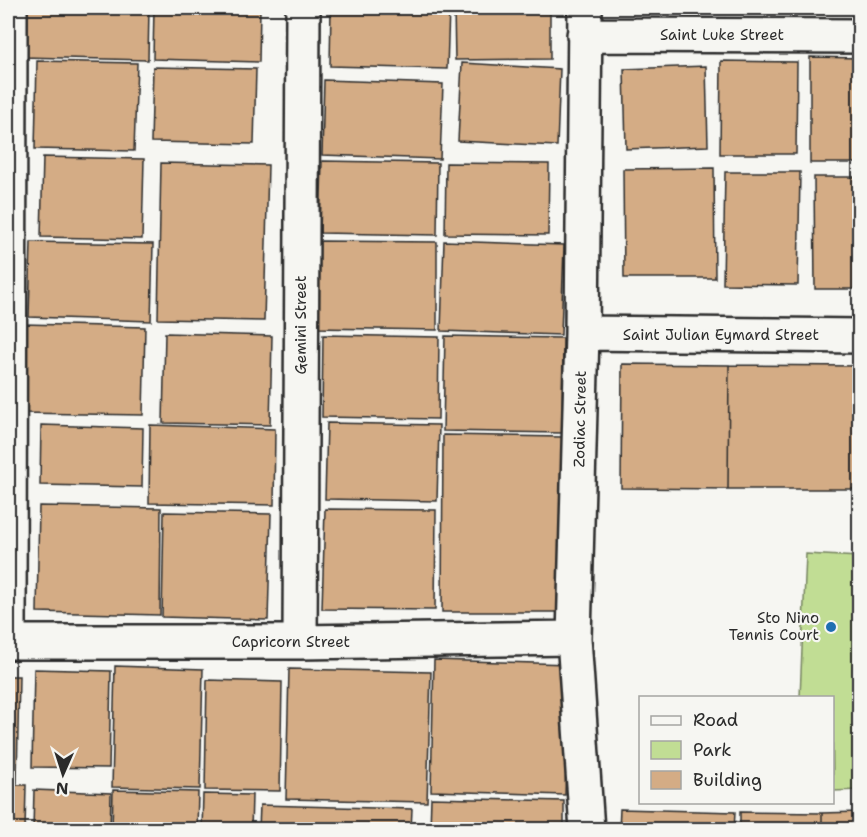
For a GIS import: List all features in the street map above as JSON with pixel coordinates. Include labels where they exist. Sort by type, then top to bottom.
[{"type":"street","points":[[8,642],[10,8]]},
{"type":"street","name":"Gemini Street","points":[[300,642],[303,8]]},
{"type":"street","name":"Saint Luke Street","points":[[584,21],[860,36]]},
{"type":"street","name":"Zodiac Street","points":[[584,21],[582,333],[574,638],[587,830]]},
{"type":"street","name":"Saint Julian Eymard Street","points":[[582,333],[860,336]]},
{"type":"street","name":"Capricorn Street","points":[[8,642],[300,642],[574,638]]},
{"type":"green space","name":"Sto Nino Tennis Court","points":[[806,554],[859,557],[859,790],[834,791],[834,696],[800,696]]},
{"type":"building","points":[[24,8],[149,8],[148,60],[22,57]]},
{"type":"building","points":[[154,8],[260,8],[259,62],[153,59]]},
{"type":"building","points":[[331,8],[449,8],[447,69],[330,66]]},
{"type":"building","points":[[454,8],[550,8],[550,59],[455,60]]},
{"type":"building","points":[[810,57],[860,58],[860,163],[810,163]]},
{"type":"building","points":[[37,61],[137,63],[134,151],[35,149]]},
{"type":"building","points":[[721,61],[797,62],[796,154],[720,154]]},
{"type":"building","points":[[462,63],[560,69],[557,146],[458,141]]},
{"type":"building","points":[[706,66],[708,146],[626,149],[624,69]]},
{"type":"building","points":[[153,67],[256,69],[254,144],[151,142]]},
{"type":"building","points":[[324,80],[443,84],[440,159],[322,155]]},
{"type":"building","points":[[43,157],[144,159],[142,239],[41,237]]},
{"type":"building","points":[[322,161],[438,163],[437,235],[320,233]]},
{"type":"building","points":[[161,163],[268,165],[264,321],[158,319]]},
{"type":"building","points":[[446,163],[549,164],[548,235],[445,234]]},
{"type":"building","points":[[714,168],[715,278],[624,278],[623,169]]},
{"type":"building","points":[[725,172],[800,172],[798,285],[723,284]]},
{"type":"building","points":[[814,177],[860,177],[860,289],[815,289]]},
{"type":"building","points":[[316,241],[437,242],[437,330],[315,328]]},
{"type":"building","points":[[444,241],[564,245],[561,335],[441,331]]},
{"type":"building","points":[[31,242],[153,244],[151,321],[29,317]]},
{"type":"building","points":[[23,324],[145,327],[143,415],[21,413]]},
{"type":"building","points":[[165,333],[272,336],[270,425],[163,423]]},
{"type":"building","points":[[323,335],[439,337],[438,419],[322,417]]},
{"type":"building","points":[[445,336],[563,338],[562,433],[443,431]]},
{"type":"building","points":[[622,364],[729,365],[728,489],[621,488]]},
{"type":"building","points":[[729,365],[860,366],[860,489],[728,489]]},
{"type":"building","points":[[327,423],[439,425],[437,501],[325,499]]},
{"type":"building","points":[[41,425],[143,428],[142,487],[40,485]]},
{"type":"building","points":[[150,425],[275,429],[274,505],[149,503]]},
{"type":"building","points":[[443,435],[562,437],[561,612],[442,612]]},
{"type":"building","points":[[39,506],[161,508],[160,615],[37,612]]},
{"type":"building","points":[[325,509],[436,510],[435,610],[322,609]]},
{"type":"building","points":[[164,512],[271,514],[268,620],[162,617]]},
{"type":"building","points":[[434,660],[569,664],[565,795],[431,791]]},
{"type":"building","points":[[115,666],[203,669],[200,789],[112,787]]},
{"type":"building","points":[[34,669],[111,671],[109,768],[32,767]]},
{"type":"building","points":[[289,669],[431,672],[427,802],[286,799]]},
{"type":"building","points":[[8,676],[19,676],[17,783],[8,783]]},
{"type":"building","points":[[207,680],[282,682],[280,791],[205,790]]},
{"type":"building","points":[[8,785],[26,785],[25,830],[8,830]]},
{"type":"building","points":[[34,790],[111,793],[110,830],[33,830]]},
{"type":"building","points":[[113,790],[198,792],[197,830],[112,830]]},
{"type":"building","points":[[203,794],[252,795],[251,830],[202,830]]},
{"type":"building","points":[[431,798],[564,801],[564,830],[430,830]]},
{"type":"building","points":[[260,805],[412,809],[411,830],[259,830]]},
{"type":"building","points":[[620,809],[735,812],[734,830],[619,830]]},
{"type":"building","points":[[740,812],[822,813],[822,830],[740,830]]},
{"type":"building","points":[[860,812],[860,830],[822,830],[822,813]]},
{"type":"place","name":"Sto Nino Tennis Court","points":[[831,627]]}]
